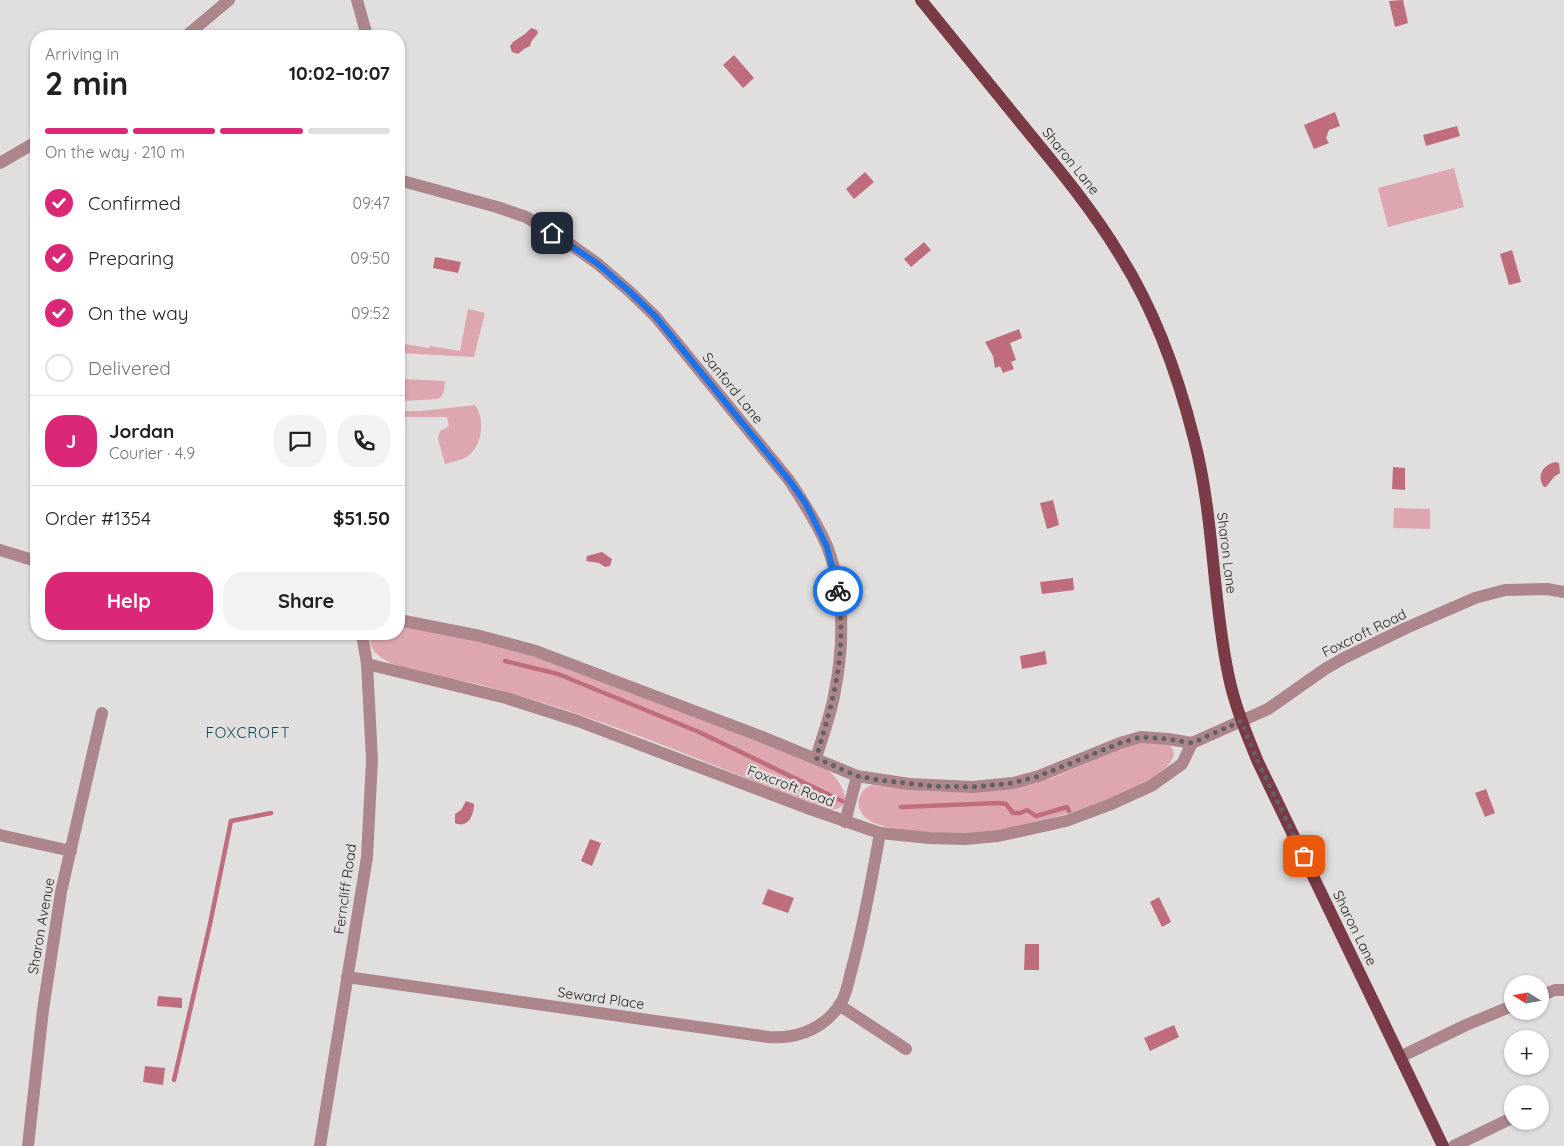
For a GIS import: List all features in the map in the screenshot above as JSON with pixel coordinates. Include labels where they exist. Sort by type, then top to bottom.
[{"type":"main road","name":"Sharon Lane","points":[[921,0],[1085,202],[1122,258],[1160,332],[1178,382],[1195,441],[1203,483],[1224,649],[1230,681],[1241,721],[1258,762],[1443,1146]]},
{"type":"street","points":[[193,30],[229,0]]},
{"type":"street","points":[[357,0],[365,30]]},
{"type":"street","points":[[0,163],[30,146]]},
{"type":"street","name":"Sanford Lane","points":[[405,182],[526,217],[560,237],[598,264],[655,316],[789,480],[806,504],[827,547],[838,592],[842,631],[834,697],[816,758]]},
{"type":"street","points":[[0,550],[30,560]]},
{"type":"street","name":"Foxcroft Road","points":[[367,664],[506,698],[578,721],[846,822],[880,833],[929,838],[965,839],[998,836],[1066,821],[1109,805],[1151,786],[1182,764],[1192,743],[1268,709],[1344,658],[1474,598],[1504,590],[1564,592]]},
{"type":"street","points":[[405,621],[480,636],[536,651],[816,758],[857,776],[909,784],[973,787],[1013,783],[1039,776],[1120,743],[1141,737],[1192,743]]},
{"type":"street","name":"Ferncliff Road","points":[[320,1146],[367,857],[372,764],[367,664],[361,640]]},
{"type":"street","name":"Sharon Avenue","points":[[28,1146],[48,970],[62,892],[102,713]]},
{"type":"street","points":[[846,822],[857,776]]},
{"type":"street","name":"Seward Place","points":[[347,977],[768,1037],[790,1037],[808,1031],[825,1021],[840,1005],[845,994],[858,946],[880,833]]},
{"type":"street","points":[[0,836],[71,851]]},
{"type":"street","points":[[1549,992],[1564,990]]},
{"type":"street","points":[[840,1005],[906,1049]]},
{"type":"street","points":[[1400,1057],[1466,1025],[1504,1009]]},
{"type":"street","points":[[1454,1146],[1504,1122]]},
{"type":"shaded area","points":[[1403,0],[1408,23],[1395,27],[1389,1]]},
{"type":"shaded area","points":[[531,28],[537,30],[538,33],[530,46],[518,54],[512,52],[510,46],[513,42]]},
{"type":"shaded area","points":[[734,55],[754,78],[743,88],[723,65]]},
{"type":"shaded area","points":[[1335,112],[1340,126],[1329,130],[1326,138],[1329,143],[1314,149],[1304,125]]},
{"type":"shaded area","points":[[1457,126],[1460,136],[1426,146],[1423,135]]},
{"type":"shaded area","points":[[1454,168],[1464,207],[1388,227],[1378,188]]},
{"type":"shaded area","points":[[865,172],[874,182],[854,199],[846,189]]},
{"type":"shaded area","points":[[924,242],[931,250],[911,267],[904,259]]},
{"type":"shaded area","points":[[1512,250],[1521,282],[1509,285],[1500,254]]},
{"type":"shaded area","points":[[435,257],[461,262],[458,273],[433,268]]},
{"type":"shaded area","points":[[468,309],[485,313],[474,357],[405,353],[405,344],[429,348],[430,346],[460,351]]},
{"type":"shaded area","points":[[1019,329],[1022,338],[1010,343],[1016,360],[1011,362],[1014,369],[1003,373],[1000,366],[995,368],[993,356],[985,342]]},
{"type":"shaded area","points":[[405,379],[445,381],[444,392],[437,399],[405,401]]},
{"type":"shaded area","points":[[475,405],[480,417],[481,432],[473,451],[460,460],[445,464],[438,439],[440,431],[449,426],[447,417],[405,417],[405,411]]},
{"type":"shaded area","points":[[1555,462],[1559,463],[1560,473],[1544,487],[1541,479],[1542,472],[1544,468]]},
{"type":"shaded area","points":[[1393,467],[1405,468],[1405,490],[1392,489]]},
{"type":"shaded area","points":[[1053,500],[1059,525],[1047,529],[1040,503]]},
{"type":"shaded area","points":[[1394,508],[1430,509],[1430,529],[1393,528]]},
{"type":"shaded area","points":[[602,552],[612,559],[610,566],[605,567],[599,563],[586,561],[587,556]]},
{"type":"shaded area","points":[[1073,578],[1074,590],[1042,594],[1040,582]]},
{"type":"shaded area","points":[[405,625],[535,656],[715,723],[829,771],[843,789],[845,802],[836,809],[826,810],[668,747],[572,712],[481,685],[426,674],[397,665],[385,660],[375,652],[370,640],[405,640]]},
{"type":"shaded area","points":[[1045,651],[1047,664],[1022,669],[1020,656]]},
{"type":"shaded area","points":[[1147,742],[1160,742],[1167,744],[1173,749],[1174,754],[1166,767],[1148,780],[1124,793],[1067,814],[1038,822],[984,832],[930,833],[904,830],[872,822],[862,814],[860,809],[860,795],[867,787],[872,785],[927,791],[978,792],[1033,784],[1057,776],[1124,747]]},
{"type":"shaded area","points":[[1486,789],[1495,813],[1485,817],[1475,793]]},
{"type":"shaded area","points":[[466,801],[474,804],[469,820],[463,824],[455,823],[455,814],[461,810]]},
{"type":"shaded area","points":[[590,839],[601,843],[592,866],[581,861]]},
{"type":"shaded area","points":[[768,889],[794,898],[788,913],[762,904]]},
{"type":"shaded area","points":[[1159,897],[1171,922],[1162,927],[1150,902]]},
{"type":"shaded area","points":[[1025,944],[1039,944],[1039,970],[1024,970]]},
{"type":"shaded area","points":[[158,996],[182,998],[182,1008],[157,1006]]},
{"type":"shaded area","points":[[1174,1025],[1179,1037],[1150,1051],[1144,1038]]},
{"type":"shaded area","points":[[145,1066],[165,1068],[163,1085],[143,1082]]},
{"type":"waterway","points":[[505,661],[558,674],[699,732],[842,801]]},
{"type":"waterway","points":[[901,807],[999,803],[1006,804],[1013,813],[1027,810],[1036,816],[1067,807],[1069,811]]},
{"type":"waterway","points":[[174,1080],[210,924],[231,821],[271,813]]},
{"type":"way so far","points":[[838,591],[842,631],[840,656],[834,697],[816,758],[857,776],[909,784],[973,787],[1013,783],[1039,776],[1103,749],[1141,737],[1192,743],[1241,721],[1258,762],[1304,856]]},
{"type":"district","name":"FOXCROFT","points":[[248,732]]},
{"type":"route","points":[[552,233],[598,264],[655,316],[789,480],[806,504],[827,547],[838,591]]}]
